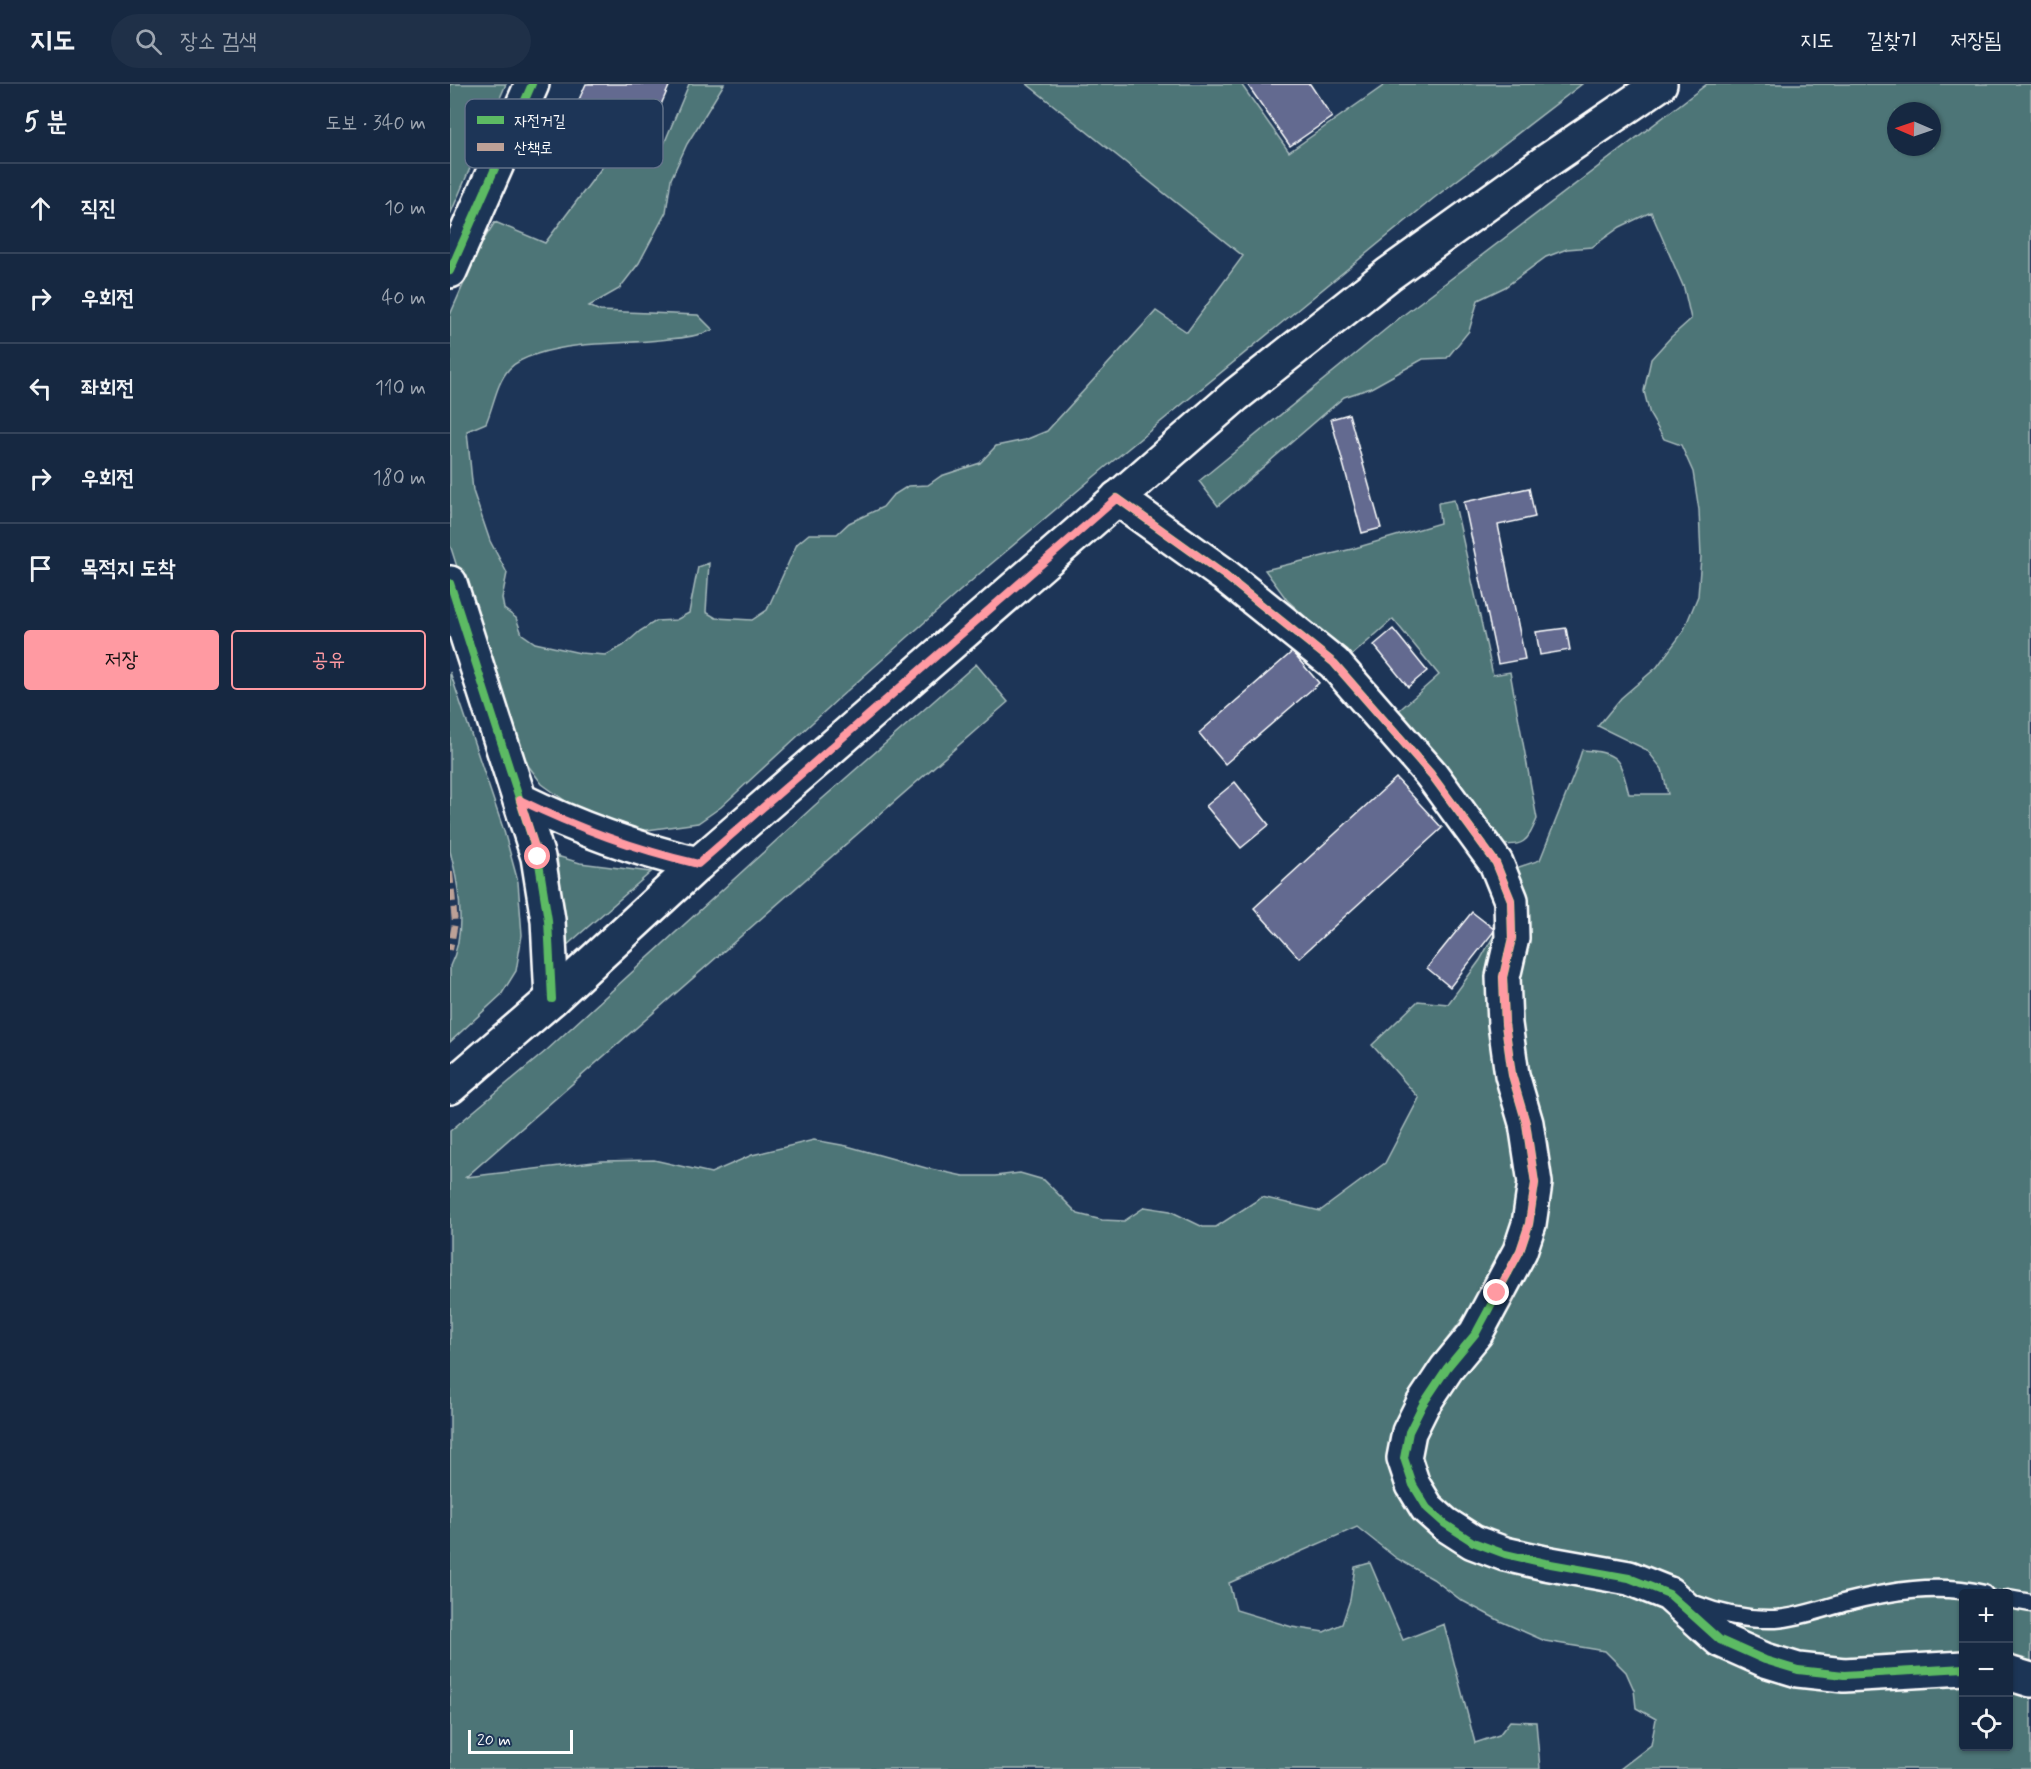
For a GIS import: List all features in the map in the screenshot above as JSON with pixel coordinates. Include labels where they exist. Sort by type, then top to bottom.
[{"type":"street","points":[[525,99],[532,84]]},
{"type":"street","points":[[450,1087],[552,999],[698,864],[1236,395],[1389,274],[1541,165],[1660,84]]},
{"type":"street","points":[[450,271],[495,168]]},
{"type":"street","points":[[1117,498],[1223,574],[1334,663],[1431,774],[1496,863],[1511,900],[1512,938],[1503,977],[1504,1000],[1512,1075],[1526,1123],[1535,1183],[1529,1224],[1520,1251],[1476,1333],[1447,1368],[1423,1404],[1409,1432],[1404,1458],[1413,1485],[1427,1508],[1445,1524],[1473,1542],[1505,1554],[1629,1578],[1668,1594],[1720,1640],[1765,1660],[1798,1670],[1844,1676],[1959,1668]]},
{"type":"street","points":[[450,583],[538,857],[549,920],[552,999]]},
{"type":"street","points":[[520,800],[565,822],[604,837],[648,852],[698,864]]},
{"type":"street","points":[[2013,1675],[2031,1680]]},
{"type":"lane","points":[[1668,1594],[1712,1611],[1777,1619],[1905,1589],[1959,1589]]},
{"type":"lane","points":[[2013,1600],[2031,1603]]},
{"type":"green space","points":[[450,84],[506,84],[500,99],[465,99],[465,168],[470,168],[450,215]]},
{"type":"green space","points":[[689,84],[724,84],[687,144],[671,179],[666,212],[639,263],[619,289],[589,306],[600,311],[698,315],[713,330],[681,338],[570,347],[526,358],[512,366],[505,375],[486,423],[467,431],[473,491],[490,541],[507,573],[502,598],[504,609],[516,618],[522,634],[535,643],[580,653],[606,655],[623,646],[656,621],[676,620],[689,613],[698,567],[709,563],[706,612],[716,618],[752,620],[767,610],[797,544],[809,534],[837,534],[849,523],[883,507],[892,496],[908,486],[928,485],[941,476],[980,463],[996,446],[1025,440],[1047,431],[1156,311],[1187,332],[1243,256],[1027,84],[1241,84],[1289,152],[1386,84],[1582,84],[1434,198],[1102,470],[978,575],[839,698],[721,807],[698,823],[647,830],[621,828],[589,818],[542,784],[524,760],[511,736],[450,545],[450,315],[481,244],[495,222],[545,243],[602,168],[663,168],[663,146]]},
{"type":"green space","points":[[1707,84],[2031,84],[2031,1597],[2013,1593],[2013,1589],[1993,1589],[1965,1583],[1777,1613],[1714,1606],[1510,1545],[1434,1502],[1413,1455],[1426,1424],[1528,1258],[1525,1085],[1510,870],[1540,860],[1582,750],[1604,753],[1616,760],[1623,773],[1629,794],[1668,794],[1662,769],[1647,750],[1598,726],[1621,698],[1657,667],[1683,632],[1698,596],[1701,557],[1699,510],[1693,472],[1681,445],[1664,439],[1650,415],[1644,391],[1651,359],[1691,319],[1684,288],[1651,212],[1620,227],[1592,247],[1567,249],[1546,257],[1505,287],[1478,300],[1469,331],[1447,358],[1423,359],[1371,388],[1344,397],[1218,506],[1199,481],[1402,316]]},
{"type":"green space","points":[[1454,500],[1493,675],[1510,672],[1537,819],[1527,838],[1514,845],[1498,844],[1395,714],[1439,675],[1393,619],[1350,657],[1287,600],[1265,570],[1352,549],[1440,523],[1438,503]]},
{"type":"green space","points":[[976,664],[1008,702],[466,1177],[602,1161],[654,1160],[711,1173],[752,1155],[814,1140],[847,1146],[963,1176],[1020,1173],[1044,1180],[1078,1214],[1102,1220],[1124,1221],[1145,1207],[1170,1211],[1203,1227],[1216,1227],[1262,1197],[1320,1211],[1385,1163],[1419,1098],[1372,1045],[1418,1001],[1448,1004],[1480,960],[1502,921],[1501,1075],[1522,1198],[1495,1277],[1427,1365],[1396,1420],[1392,1437],[1406,1503],[1634,1585],[1719,1649],[1959,1684],[1959,1751],[2013,1751],[2013,1692],[2031,1699],[2031,1769],[1620,1769],[1651,1745],[1656,1719],[1636,1708],[1634,1690],[1626,1672],[1605,1651],[1545,1641],[1500,1621],[1461,1600],[1433,1579],[1396,1558],[1357,1527],[1229,1583],[1236,1610],[1292,1627],[1324,1632],[1342,1624],[1350,1600],[1355,1567],[1370,1563],[1403,1640],[1444,1624],[1475,1743],[1499,1735],[1510,1721],[1536,1722],[1540,1769],[450,1769],[450,1131],[547,1050],[814,806]]},
{"type":"green space","points":[[450,672],[504,831],[518,882],[522,935],[516,971],[501,995],[450,1042],[450,966],[458,939],[460,909],[450,851]]},
{"type":"green space","points":[[557,856],[580,863],[651,872],[566,946]]},
{"type":"green space","points":[[1906,1595],[1959,1595],[1959,1657],[1804,1666],[1711,1617],[1747,1622]]},
{"type":"green space","points":[[2013,1605],[2031,1608],[2031,1671],[2013,1664]]},
{"type":"building","points":[[586,84],[670,84],[663,100],[579,99]]},
{"type":"building","points":[[1247,84],[1310,84],[1332,117],[1290,146]]},
{"type":"building","points":[[1349,414],[1381,528],[1362,533],[1331,419]]},
{"type":"building","points":[[1529,488],[1535,517],[1498,525],[1525,659],[1498,664],[1464,502]]},
{"type":"building","points":[[1566,628],[1570,650],[1540,655],[1536,632]]},
{"type":"building","points":[[1393,629],[1427,671],[1408,687],[1374,645]]},
{"type":"building","points":[[1292,652],[1319,683],[1225,764],[1199,733]]},
{"type":"building","points":[[1396,778],[1442,828],[1299,958],[1254,908]]},
{"type":"building","points":[[1235,782],[1269,825],[1241,848],[1206,806]]},
{"type":"building","points":[[1472,912],[1495,930],[1450,987],[1427,968]]},
{"type":"marked path","points":[[450,872],[455,923],[450,950]]},
{"type":"cycle path","points":[[525,99],[532,84]]},
{"type":"cycle path","points":[[450,271],[495,168]]},
{"type":"cycle path","points":[[1117,498],[1223,574],[1334,663],[1431,774],[1496,863],[1511,900],[1512,938],[1503,977],[1505,1024],[1512,1075],[1526,1123],[1535,1183],[1529,1224],[1520,1251],[1476,1333],[1447,1368],[1423,1404],[1409,1432],[1404,1458],[1413,1485],[1427,1508],[1445,1524],[1473,1542],[1505,1554],[1629,1578],[1669,1594],[1720,1640],[1765,1660],[1798,1670],[1844,1675],[1959,1668]]},
{"type":"cycle path","points":[[450,583],[538,857],[548,920],[552,999]]},
{"type":"route","points":[[538,857],[520,800],[565,822],[604,837],[648,852],[698,864],[1117,498],[1223,574],[1334,663],[1431,774],[1496,863],[1511,900],[1512,938],[1503,977],[1505,1024],[1512,1075],[1526,1123],[1535,1183],[1529,1224],[1520,1251],[1497,1293]]}]
